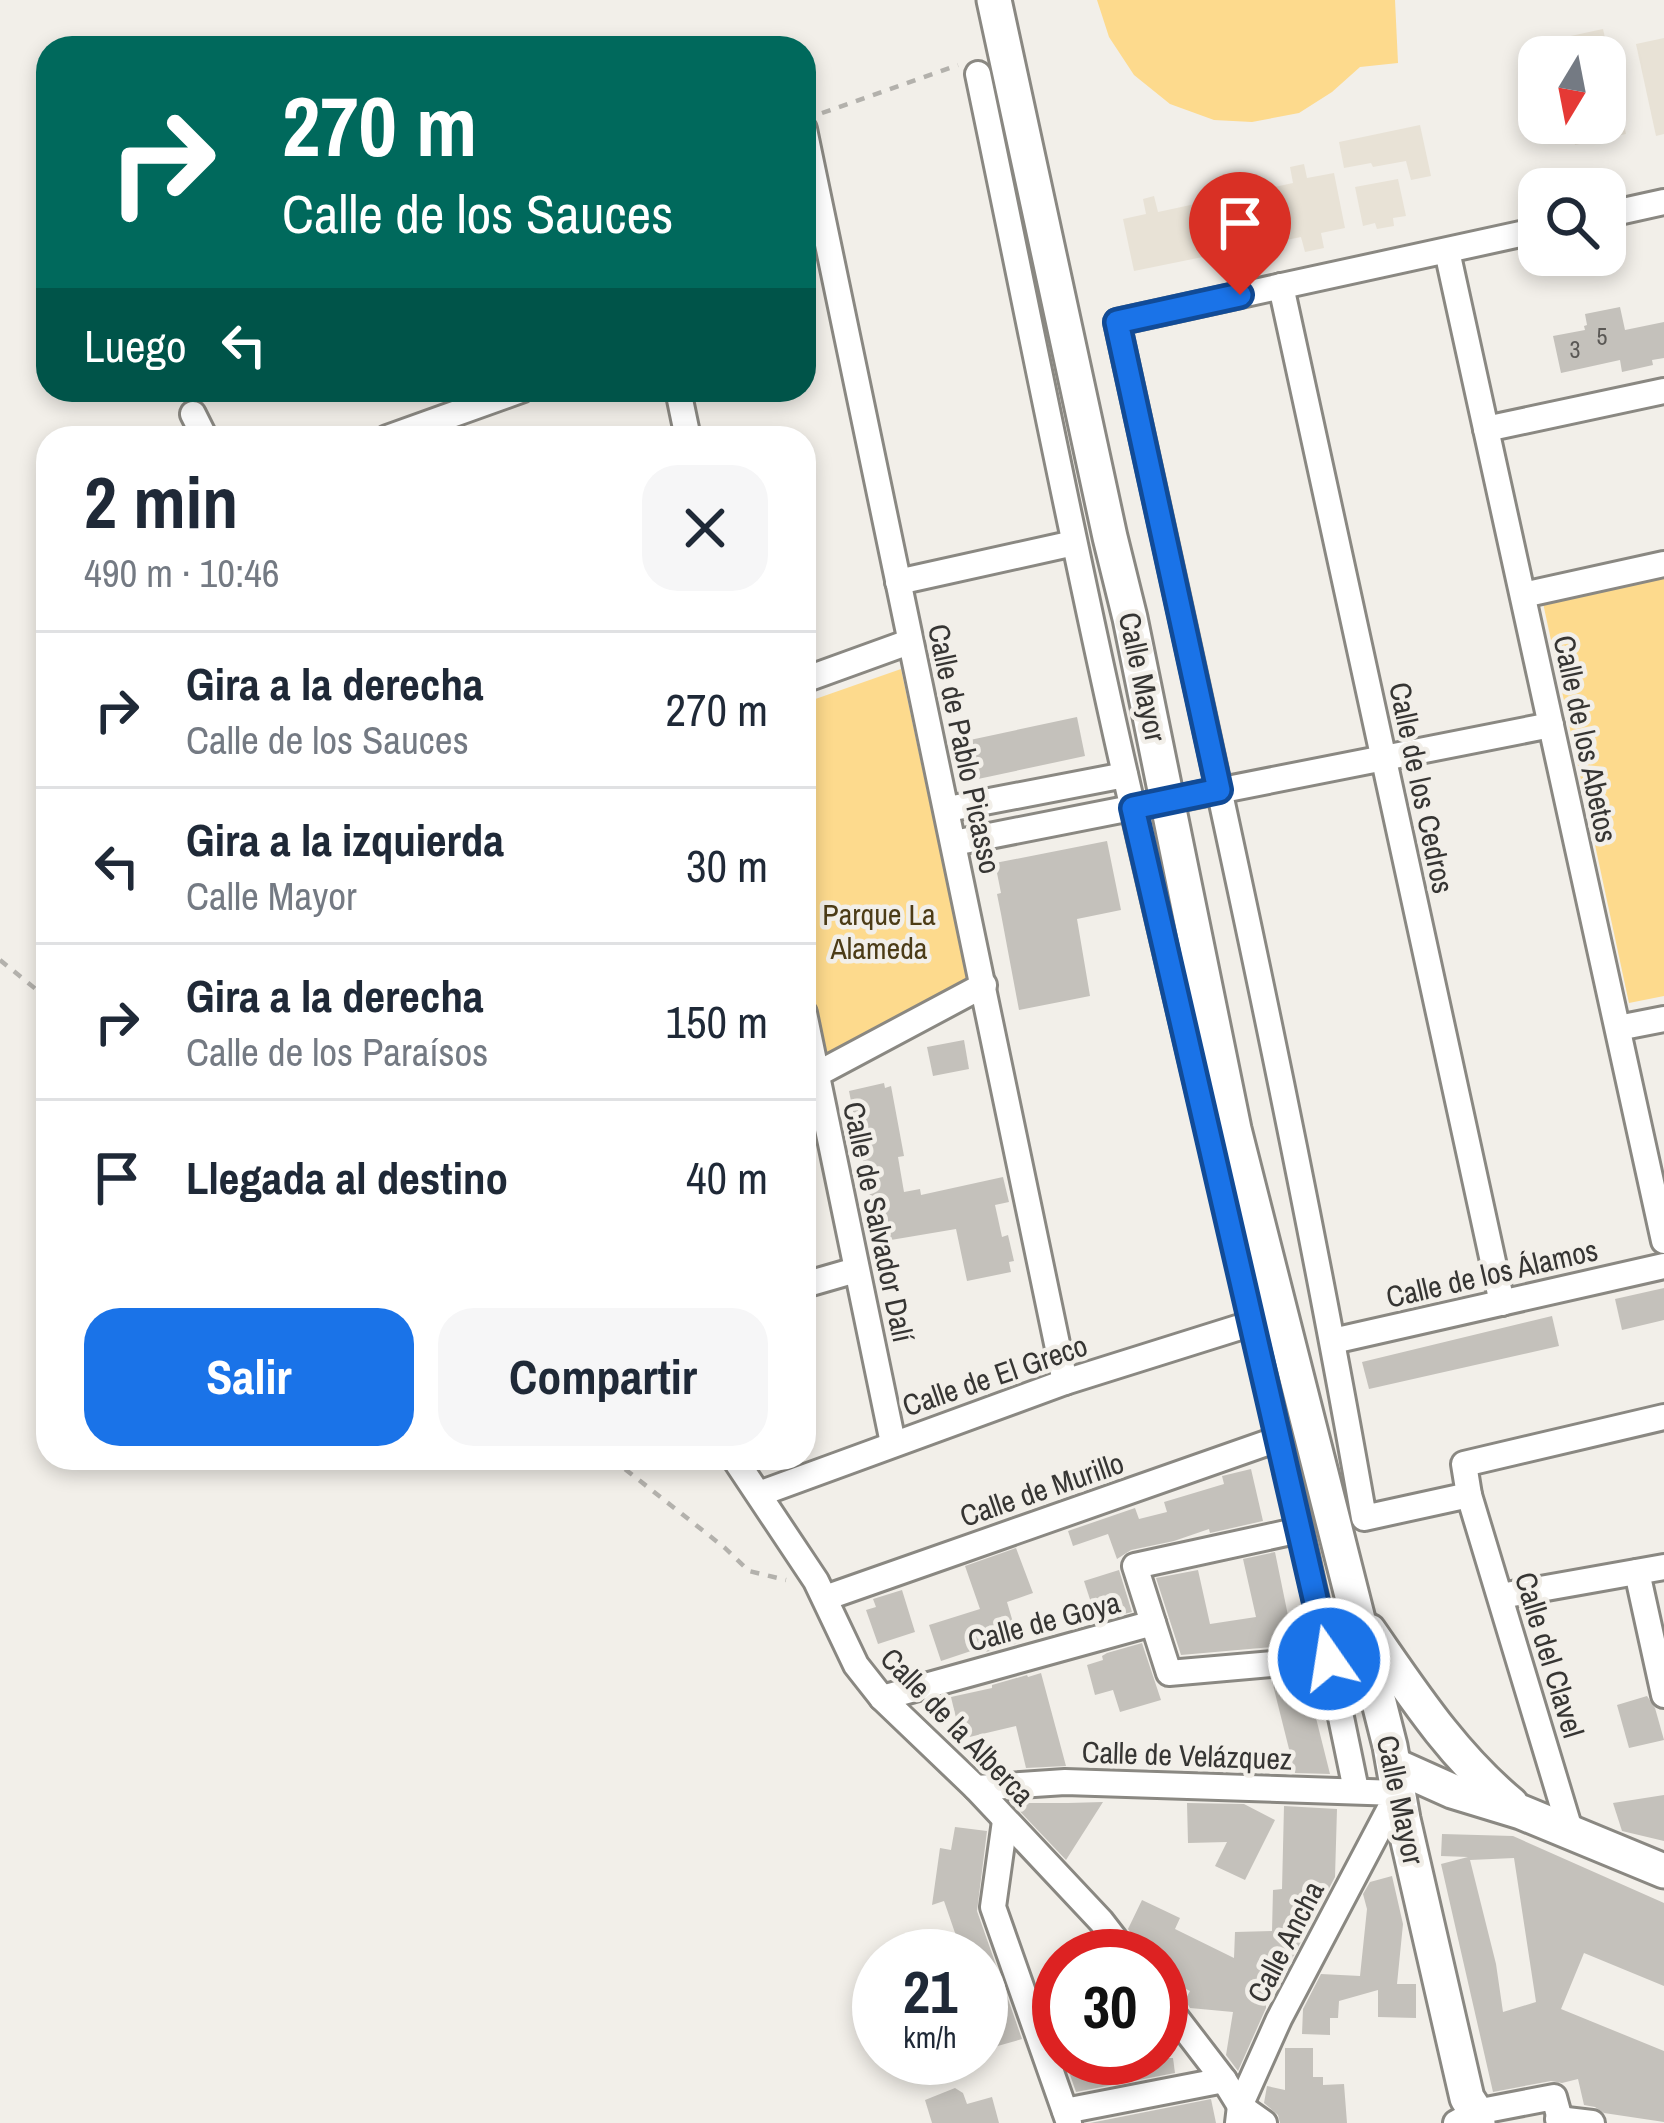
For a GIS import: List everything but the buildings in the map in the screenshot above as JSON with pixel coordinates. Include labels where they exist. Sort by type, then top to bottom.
[{"type":"street","name":"Calle Mayor","points":[[994,0],[1169,801],[1234,1129],[1386,1730],[1470,2119]]},
{"type":"street","name":"Calle Mayor","points":[[978,74],[1125,775],[1356,1790]]},
{"type":"street","name":"Calle de Pablo Picasso","points":[[816,187],[1065,1382]]},
{"type":"street","points":[[1626,210],[1664,202]]},
{"type":"street","points":[[1281,286],[1518,235]]},
{"type":"street","name":"Calle de los Abetos","points":[[1447,250],[1664,1241]]},
{"type":"street","name":"Calle Mayor","points":[[1281,286],[1117,322],[1333,1341],[1364,1518],[1469,1495]]},
{"type":"street","name":"Calle de los Cedros","points":[[1281,286],[1502,1304]]},
{"type":"street","points":[[1486,429],[1664,391]]},
{"type":"street","points":[[420,426],[488,402]]},
{"type":"street","points":[[193,415],[199,426]]},
{"type":"street","points":[[898,582],[1074,543]]},
{"type":"street","points":[[1523,595],[1664,564]]},
{"type":"street","points":[[816,676],[909,642]]},
{"type":"street","points":[[955,843],[1551,724]]},
{"type":"street","points":[[948,809],[1125,775]]},
{"type":"street","points":[[816,1076],[983,985]]},
{"type":"street","points":[[1618,1028],[1664,1019]]},
{"type":"street","name":"Calle de Salvador Dalí","points":[[816,1104],[893,1443]]},
{"type":"street","name":"Calle de los Álamos","points":[[1333,1341],[1664,1265]]},
{"type":"street","points":[[816,1282],[856,1270]]},
{"type":"street","name":"Calle de El Greco","points":[[759,1494],[1065,1382],[1253,1323]]},
{"type":"street","points":[[1469,1495],[1464,1464],[1664,1418]]},
{"type":"street","name":"Calle de Murillo","points":[[820,1589],[1279,1439]]},
{"type":"street","name":"Calle de la Alberca","points":[[742,1470],[820,1589],[856,1665],[881,1699],[976,1787],[1107,1929]]},
{"type":"street","name":"Calle del Clavel","points":[[1469,1495],[1570,1832]]},
{"type":"street","points":[[1300,1530],[1135,1566],[1169,1673],[1329,1659]]},
{"type":"street","points":[[1502,1596],[1664,1567]]},
{"type":"street","points":[[1637,1571],[1664,1696]]},
{"type":"street","points":[[1353,1609],[1419,1705],[1472,1770]]},
{"type":"street","name":"Calle de Goya","points":[[881,1699],[1153,1623]]},
{"type":"street","points":[[1386,1730],[1407,1732],[1442,1748],[1522,1812]]},
{"type":"street","name":"Calle de Velázquez","points":[[976,1787],[1065,1782],[1398,1792]]},
{"type":"street","points":[[1398,1792],[1452,1791],[1522,1812],[1664,1871]]},
{"type":"street","points":[[1398,1792],[1420,1804],[1439,1798],[1489,1803]]},
{"type":"street","name":"Calle Ancha","points":[[1239,2115],[1279,2019],[1398,1792]]},
{"type":"street","points":[[1005,1821],[993,1907],[1067,2117],[1224,2080]]},
{"type":"street","points":[[1188,2033],[1224,2080],[1239,2115],[1264,2123]]},
{"type":"street","points":[[1470,2119],[1558,2113],[1592,2123]]},
{"type":"path","points":[[816,114],[959,65],[969,65],[978,74]]},
{"type":"path","points":[[0,960],[36,989]]},
{"type":"path","points":[[626,1470],[749,1571],[820,1589]]},
{"type":"shaded area","points":[[1603,29],[1605,36],[1571,36]]},
{"type":"shaded area","points":[[1664,38],[1664,134],[1656,136],[1636,44]]},
{"type":"shaded area","points":[[1420,125],[1431,176],[1411,180],[1406,161],[1344,168],[1339,142]]},
{"type":"shaded area","points":[[1304,164],[1307,178],[1334,173],[1345,228],[1321,233],[1324,248],[1305,252],[1301,237],[1134,271],[1123,219],[1146,214],[1143,199],[1154,196],[1158,212],[1293,183],[1290,167]]},
{"type":"shaded area","points":[[1398,179],[1406,216],[1393,218],[1394,226],[1363,226],[1355,187]]},
{"type":"green space","points":[[1097,0],[1395,0],[1398,63],[1360,67],[1299,113],[1252,122],[1214,120],[1170,104],[1134,75],[1109,37]]},
{"type":"green space","points":[[1664,577],[1664,996],[1629,1003],[1543,603]]},
{"type":"green space","name":"Parque La Alameda","points":[[901,669],[967,978],[823,1061],[816,1024],[816,699]]},
{"type":"route","points":[[1240,295],[1117,322],[1219,790],[1133,808],[1329,1659]]}]
